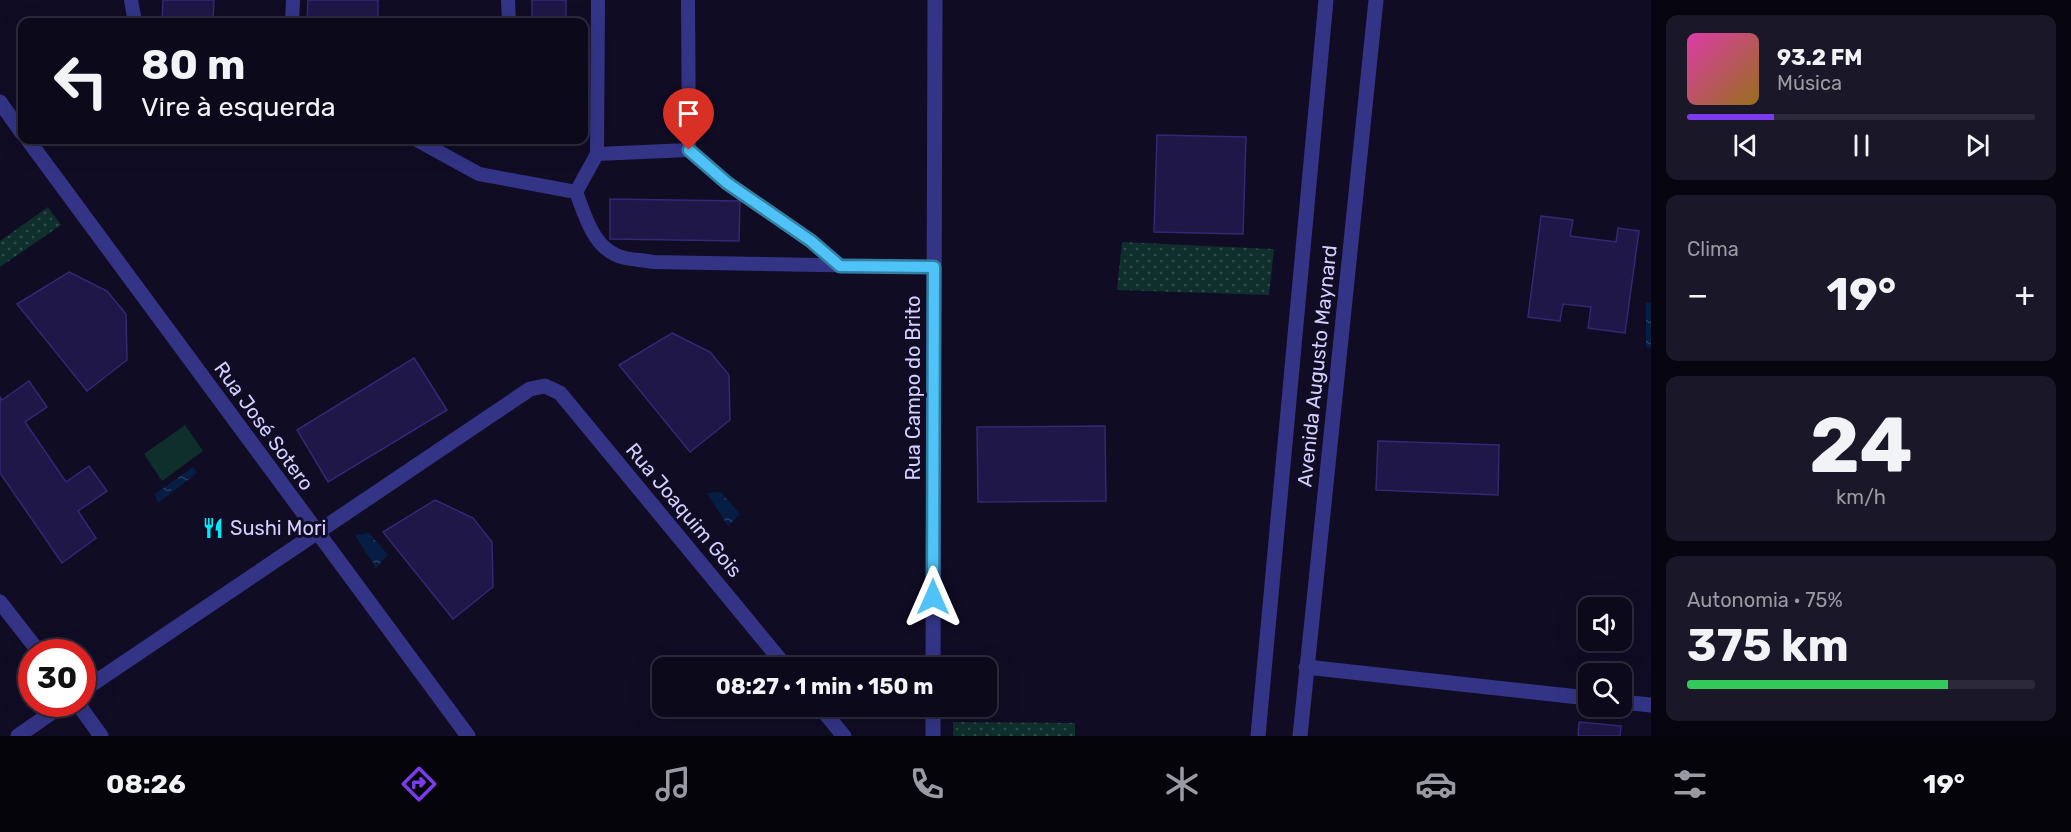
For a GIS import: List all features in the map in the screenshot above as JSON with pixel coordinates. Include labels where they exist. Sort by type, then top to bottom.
[{"type":"street","name":"Rua Campo do Brito","points":[[933,657],[935,0]]},
{"type":"street","name":"Avenida Augusto Maynard","points":[[1258,736],[1326,0]]},
{"type":"street","name":"Avenida Augusto Maynard","points":[[1300,736],[1376,0]]},
{"type":"street","points":[[0,102],[18,122]]},
{"type":"street","name":"Rua José Sotero","points":[[31,144],[468,736]]},
{"type":"street","name":"Rua Joaquim Gois","points":[[316,533],[530,389],[545,386],[560,393],[778,657]]},
{"type":"street","points":[[96,682],[316,533]]},
{"type":"street","points":[[0,602],[29,639]]},
{"type":"street","points":[[1306,667],[1578,697]]},
{"type":"street","points":[[1632,703],[1651,705]]},
{"type":"street","points":[[18,736],[45,717]]},
{"type":"street","points":[[87,717],[101,736]]},
{"type":"street","points":[[828,717],[844,736]]},
{"type":"street","points":[[933,717],[933,736]]},
{"type":"lane","points":[[131,0],[134,18]]},
{"type":"lane","points":[[292,18],[293,0]]},
{"type":"lane","points":[[508,0],[509,18]]},
{"type":"lane","points":[[598,0],[590,95],[597,154],[576,192],[597,241],[609,252],[623,258],[653,262],[934,267]]},
{"type":"lane","points":[[688,0],[689,150]]},
{"type":"lane","points":[[424,144],[479,174],[576,192]]},
{"type":"lane","points":[[597,154],[689,150],[727,183],[811,241],[840,266]]},
{"type":"green space","points":[[48,207],[61,225],[0,267],[0,241]]},
{"type":"green space","points":[[1122,242],[1274,249],[1269,295],[1117,290]]},
{"type":"green space","points":[[185,425],[203,451],[162,481],[144,454]]},
{"type":"green space","points":[[953,722],[1075,723],[1075,736],[953,736]]},
{"type":"water","points":[[1646,303],[1651,303],[1651,348],[1646,347]]},
{"type":"water","points":[[193,467],[197,473],[158,503],[155,494]]},
{"type":"water","points":[[721,492],[740,514],[728,526],[707,493]]},
{"type":"water","points":[[369,533],[388,555],[376,568],[355,535]]},
{"type":"building","points":[[163,0],[214,0],[213,18],[162,18]]},
{"type":"building","points":[[308,0],[378,0],[378,18],[307,18]]},
{"type":"building","points":[[532,0],[566,0],[566,18],[532,18]]},
{"type":"building","points":[[1157,135],[1246,137],[1243,234],[1154,232]]},
{"type":"building","points":[[610,199],[740,201],[739,241],[610,239]]},
{"type":"building","points":[[1541,216],[1573,220],[1570,236],[1616,242],[1618,228],[1639,231],[1625,333],[1588,328],[1591,307],[1563,304],[1560,321],[1528,317]]},
{"type":"building","points":[[69,272],[107,291],[126,314],[127,360],[87,391],[17,304]]},
{"type":"building","points":[[672,333],[710,352],[729,375],[730,420],[690,452],[619,365]]},
{"type":"building","points":[[414,358],[447,410],[328,482],[297,430]]},
{"type":"building","points":[[29,381],[47,407],[25,422],[66,482],[89,466],[107,491],[78,511],[96,538],[62,563],[0,473],[0,397],[2,400]]},
{"type":"building","points":[[1105,426],[1106,501],[978,502],[977,427]]},
{"type":"building","points":[[1378,441],[1499,445],[1498,495],[1376,490]]},
{"type":"building","points":[[435,500],[473,518],[492,542],[493,587],[453,619],[383,532]]},
{"type":"building","points":[[1579,722],[1621,726],[1620,736],[1578,736]]},
{"type":"place","name":"Sushi Mori","points":[[213,528]]},
{"type":"route","points":[[689,150],[727,183],[811,241],[840,266],[934,267],[933,597]]}]
